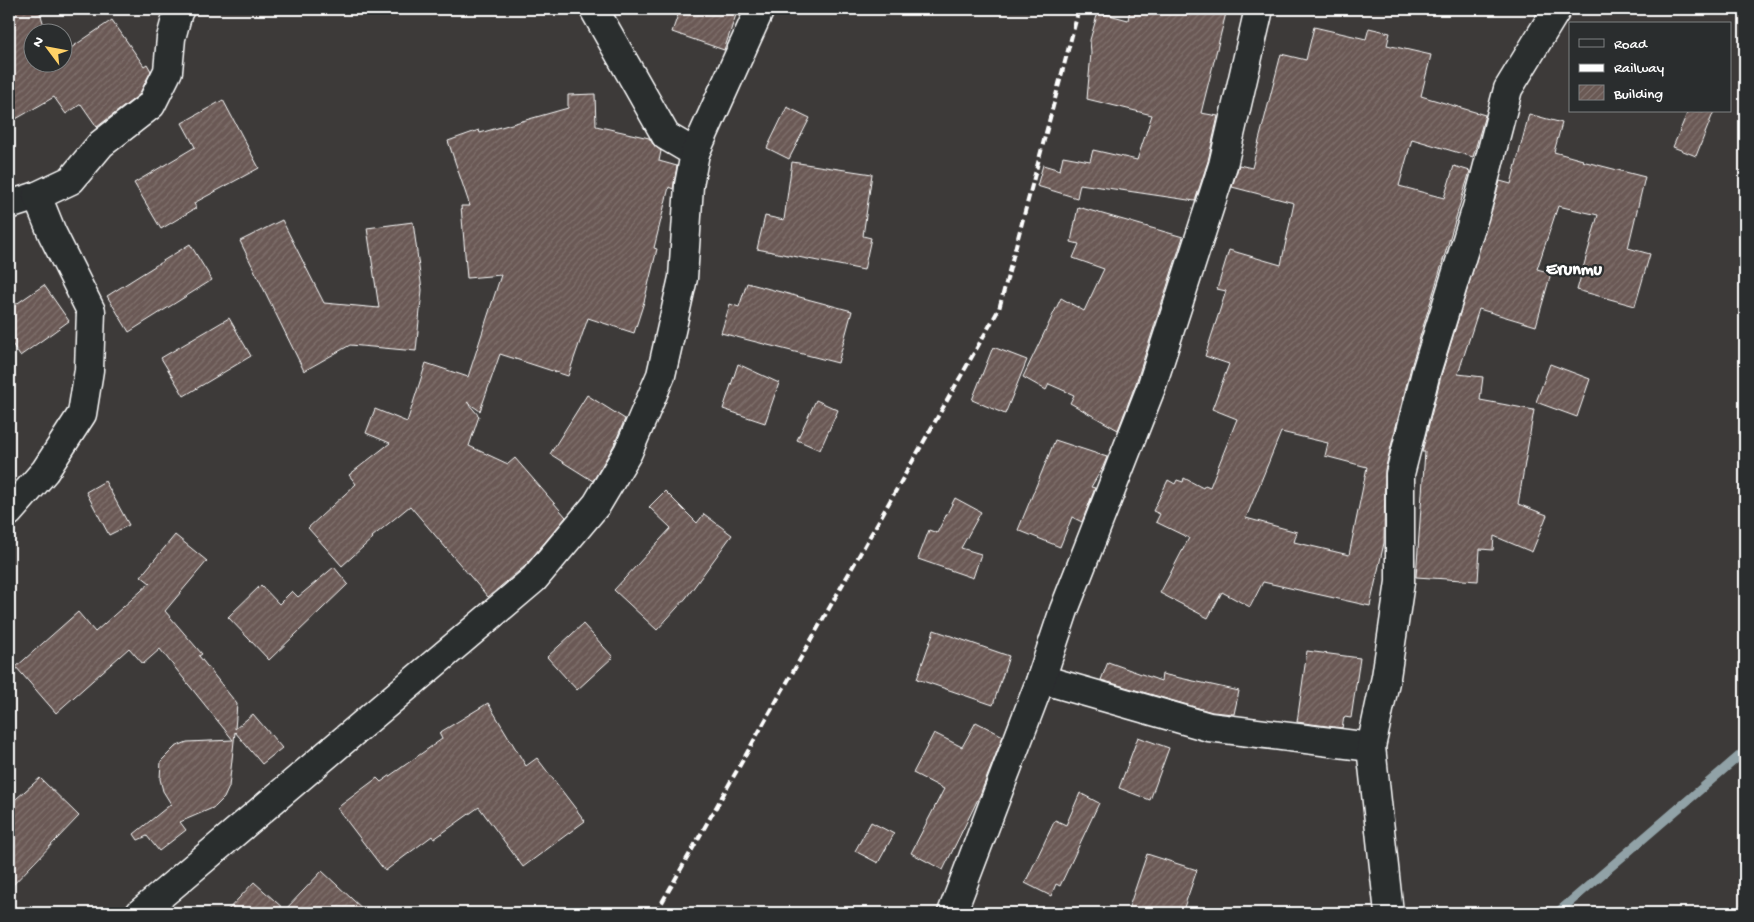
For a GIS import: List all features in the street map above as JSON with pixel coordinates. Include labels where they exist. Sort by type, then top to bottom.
[{"type":"street","points":[[9,205],[37,196],[71,180],[101,144],[151,105],[168,71],[172,38],[180,9]]},
{"type":"street","points":[[594,9],[666,136],[695,153]]},
{"type":"street","points":[[140,913],[534,579],[597,504],[628,452],[662,375],[682,278],[689,185],[695,153],[760,9]]},
{"type":"street","points":[[952,913],[1041,679],[1064,610],[1151,388],[1223,165],[1259,9]]},
{"type":"street","points":[[1389,913],[1372,747],[1386,677],[1400,582],[1400,474],[1423,381],[1478,204],[1508,88],[1558,9]]},
{"type":"street","points":[[9,512],[45,471],[82,414],[89,370],[92,311],[52,233],[37,196]]},
{"type":"street","points":[[1041,679],[1209,728],[1372,747]]},
{"type":"building","points":[[9,9],[39,9],[43,22],[22,22],[22,72],[72,72],[72,47],[112,20],[144,66],[147,64],[151,71],[139,95],[97,127],[81,104],[66,114],[54,97],[9,123]]},
{"type":"building","points":[[680,9],[738,9],[724,50],[672,32]]},
{"type":"building","points":[[1130,9],[1227,9],[1201,113],[1218,116],[1208,161],[1195,201],[1080,184],[1077,198],[1037,186],[1043,165],[1060,170],[1063,156],[1090,161],[1093,150],[1137,160],[1152,115],[1087,99],[1091,53],[1090,40],[1098,12],[1128,20]]},
{"type":"building","points":[[1314,27],[1366,39],[1369,28],[1390,33],[1387,45],[1431,55],[1421,96],[1485,115],[1473,157],[1412,139],[1399,186],[1444,198],[1454,166],[1470,171],[1411,367],[1385,470],[1384,543],[1370,606],[1263,582],[1250,607],[1222,592],[1208,618],[1160,593],[1189,538],[1156,522],[1160,514],[1153,511],[1168,480],[1175,484],[1177,480],[1183,482],[1184,478],[1203,488],[1205,485],[1210,487],[1237,419],[1212,409],[1229,364],[1205,356],[1226,291],[1217,289],[1229,250],[1281,265],[1294,203],[1232,187],[1239,165],[1252,168],[1281,54],[1306,60]],"holes":[[[1281,432],[1328,443],[1325,456],[1367,467],[1349,555],[1294,542],[1297,532],[1246,518]]]},
{"type":"building","points":[[595,94],[596,126],[649,138],[661,151],[659,161],[677,166],[673,189],[669,187],[654,248],[657,249],[634,333],[588,318],[568,376],[500,354],[480,411],[467,402],[479,416],[469,446],[508,464],[515,458],[566,517],[525,566],[488,597],[410,506],[372,537],[342,566],[308,528],[356,484],[349,475],[390,443],[366,433],[375,409],[407,422],[426,363],[468,377],[501,275],[467,278],[461,206],[470,206],[448,141],[479,130],[480,133],[568,108],[568,95]]},
{"type":"building","points":[[223,100],[259,168],[194,203],[196,208],[161,229],[134,183],[195,147],[182,123]]},
{"type":"building","points":[[787,107],[810,118],[789,159],[767,148]]},
{"type":"building","points":[[1688,112],[1714,112],[1696,156],[1673,147]]},
{"type":"building","points":[[1529,114],[1562,123],[1554,152],[1645,177],[1628,248],[1650,254],[1635,306],[1577,290],[1598,215],[1558,206],[1537,269],[1551,273],[1536,326],[1479,309],[1458,374],[1483,377],[1480,400],[1534,410],[1518,504],[1547,515],[1532,552],[1494,536],[1493,550],[1480,549],[1478,581],[1416,577],[1425,452],[1422,452],[1441,376],[1500,181],[1511,184]]},
{"type":"building","points":[[792,162],[872,174],[863,236],[871,238],[864,270],[757,249],[765,216],[784,220]]},
{"type":"building","points":[[1078,207],[1183,237],[1136,383],[1118,430],[1070,403],[1074,395],[1049,384],[1046,390],[1023,377],[1061,298],[1084,311],[1104,269],[1073,258],[1079,244],[1071,242]]},
{"type":"building","points":[[282,220],[324,303],[379,308],[367,228],[413,222],[422,290],[416,351],[350,345],[304,371],[240,241]]},
{"type":"building","points":[[190,244],[212,280],[129,332],[107,296]]},
{"type":"building","points":[[747,283],[852,311],[838,363],[721,333],[730,304],[739,307]]},
{"type":"building","points":[[44,285],[69,321],[20,356],[9,339],[9,309]]},
{"type":"building","points":[[229,318],[251,356],[184,396],[161,358]]},
{"type":"building","points":[[993,347],[1027,360],[1005,414],[972,400]]},
{"type":"building","points":[[738,364],[779,383],[765,423],[723,409]]},
{"type":"building","points":[[1550,364],[1590,379],[1577,417],[1536,402]]},
{"type":"building","points":[[587,395],[625,419],[614,445],[593,481],[550,454]]},
{"type":"building","points":[[816,400],[838,410],[820,450],[797,440]]},
{"type":"building","points":[[1055,440],[1107,457],[1091,487],[1095,488],[1082,522],[1072,517],[1060,547],[1018,530]]},
{"type":"building","points":[[105,481],[129,525],[109,535],[86,492]]},
{"type":"building","points":[[665,491],[697,523],[704,514],[732,535],[686,598],[657,630],[614,590],[671,528],[649,507]]},
{"type":"building","points":[[955,498],[981,512],[961,548],[981,554],[973,578],[918,559],[929,530],[937,533]]},
{"type":"building","points":[[175,535],[207,561],[165,611],[202,654],[199,656],[237,704],[235,729],[253,714],[282,748],[262,764],[235,732],[229,787],[224,798],[215,807],[180,822],[186,830],[159,851],[147,836],[138,840],[134,834],[171,804],[163,791],[160,779],[161,761],[175,747],[187,742],[233,740],[160,649],[143,664],[129,648],[56,713],[16,667],[78,612],[95,632],[150,583],[141,576]]},
{"type":"building","points":[[334,567],[348,584],[269,660],[228,617],[261,585],[279,604],[292,591],[298,597]]},
{"type":"building","points":[[583,624],[613,657],[577,690],[547,657]]},
{"type":"building","points":[[934,630],[1009,656],[993,705],[917,679]]},
{"type":"building","points":[[1307,651],[1360,658],[1351,718],[1344,717],[1342,728],[1297,722]]},
{"type":"building","points":[[1108,662],[1161,681],[1162,674],[1239,691],[1234,714],[1212,712],[1101,680]]},
{"type":"building","points":[[488,703],[526,766],[537,758],[585,821],[523,867],[479,807],[434,839],[432,836],[385,871],[337,808],[377,778],[381,782],[442,739],[439,733]]},
{"type":"building","points":[[976,722],[1003,736],[980,795],[943,870],[911,853],[944,789],[913,773],[934,733],[962,747]]},
{"type":"building","points":[[1138,737],[1169,748],[1150,800],[1119,788]]},
{"type":"building","points":[[40,778],[79,816],[9,889],[9,805]]},
{"type":"building","points":[[1080,793],[1099,803],[1060,886],[1056,884],[1051,896],[1025,883],[1055,820],[1066,825]]},
{"type":"building","points":[[871,822],[894,834],[878,863],[855,851]]},
{"type":"building","points":[[1147,854],[1197,870],[1182,913],[1127,913]]},
{"type":"building","points":[[322,871],[367,913],[225,913],[254,882],[285,910]]},
{"type":"waterway","points":[[1557,913],[1745,751]]},
{"type":"railway","points":[[656,913],[999,309],[1079,9]]},
{"type":"district","name":"Erunmu","points":[[1574,270]]}]
